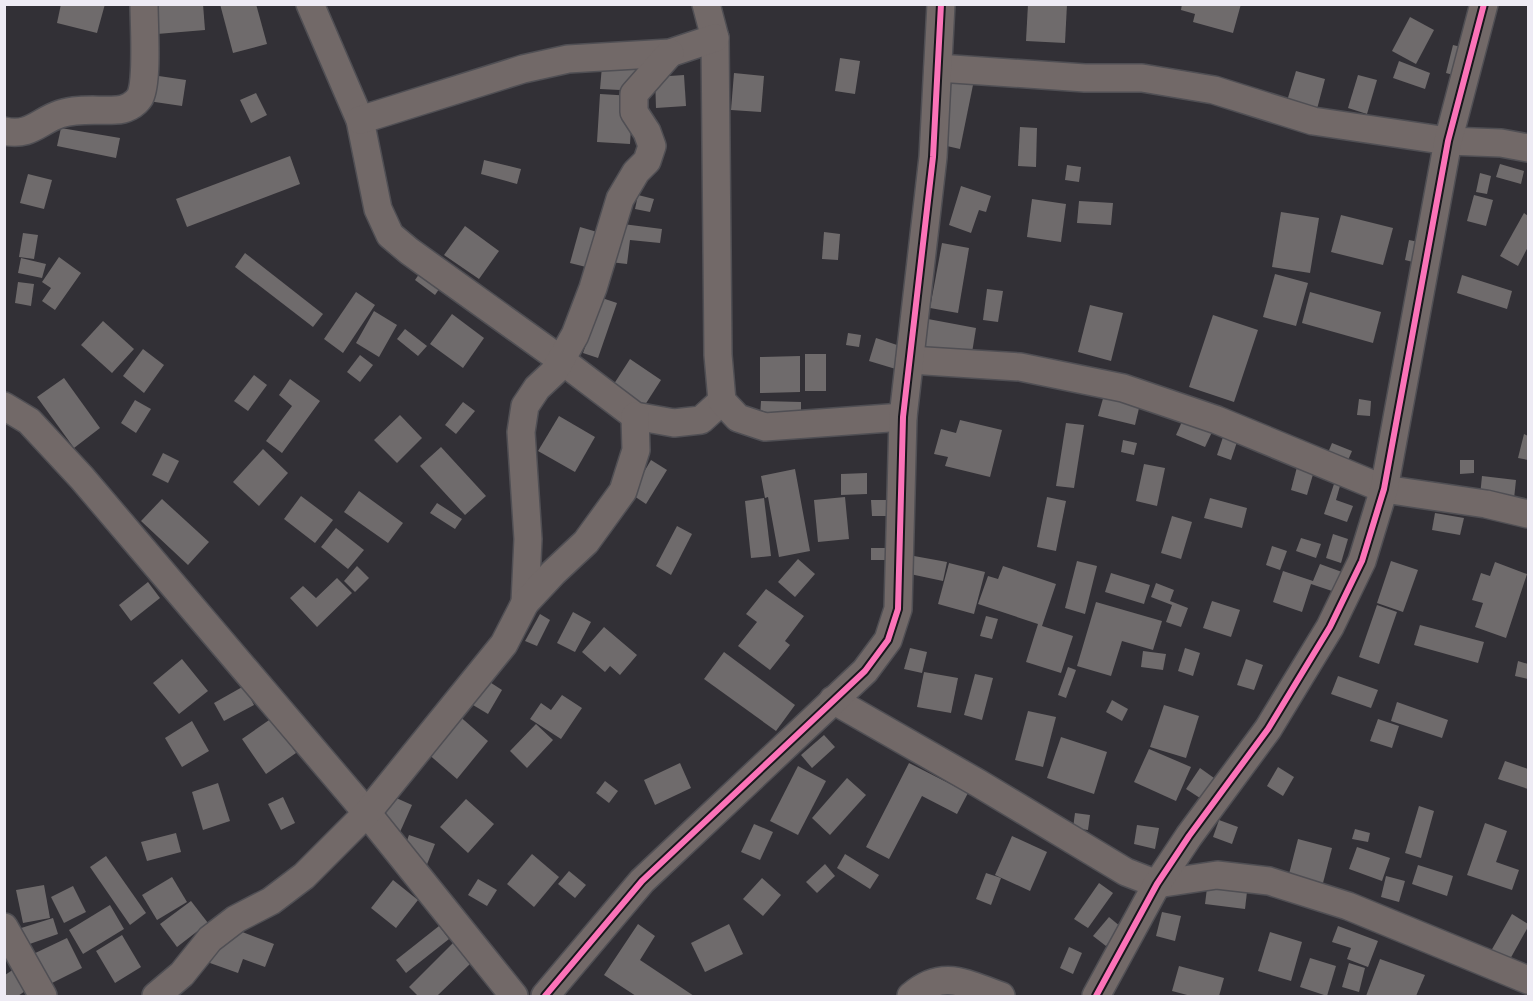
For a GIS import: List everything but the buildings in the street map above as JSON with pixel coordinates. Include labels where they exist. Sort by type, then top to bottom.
[{"type":"street","points":[[4,131],[11,133],[33,130],[60,114],[91,109],[118,110],[131,106],[140,97],[144,78],[144,4]]},
{"type":"street","points":[[310,4],[360,120],[378,209],[390,235],[635,416],[674,423],[701,420],[722,400]]},
{"type":"street","points":[[706,4],[715,38],[718,355],[722,400],[738,418],[765,427],[903,417]]},
{"type":"street","points":[[545,996],[642,881],[865,671],[888,640],[898,609],[903,417],[933,158],[941,4]]},
{"type":"street","points":[[1096,996],[1156,884],[1269,729],[1330,627],[1362,561],[1384,489],[1448,141],[1484,4]]},
{"type":"street","points":[[360,120],[523,69],[568,59],[670,53],[715,38]]},
{"type":"street","points":[[525,603],[528,538],[521,432],[525,406],[537,388],[554,372],[575,335],[593,288],[620,199],[636,172],[647,160],[652,146],[647,132],[634,112],[634,94],[670,53]]},
{"type":"street","points":[[938,68],[1085,78],[1142,78],[1214,90],[1313,121],[1448,141],[1501,143],[1528,148]]},
{"type":"street","points":[[910,360],[1020,367],[1123,388],[1217,420],[1384,489],[1486,504],[1528,513]]},
{"type":"street","points":[[4,406],[29,421],[82,478],[367,813],[514,996]]},
{"type":"street","points":[[156,996],[182,974],[210,939],[236,919],[271,901],[304,876],[367,813],[504,644],[525,603],[586,542],[623,491],[636,450],[635,416]]},
{"type":"street","points":[[833,700],[978,783],[1126,872],[1156,884],[1217,875],[1269,881],[1348,906],[1528,980]]},
{"type":"street","points":[[4,927],[43,996]]},
{"type":"street","points":[[911,996],[936,981],[960,981],[1000,996]]},
{"type":"cycle path","points":[[545,996],[642,881],[865,671],[888,640],[898,609],[903,417],[933,157],[941,4]]},
{"type":"cycle path","points":[[1096,996],[1157,884],[1189,836],[1268,729],[1330,627],[1362,561],[1384,489],[1448,141],[1484,4]]}]
